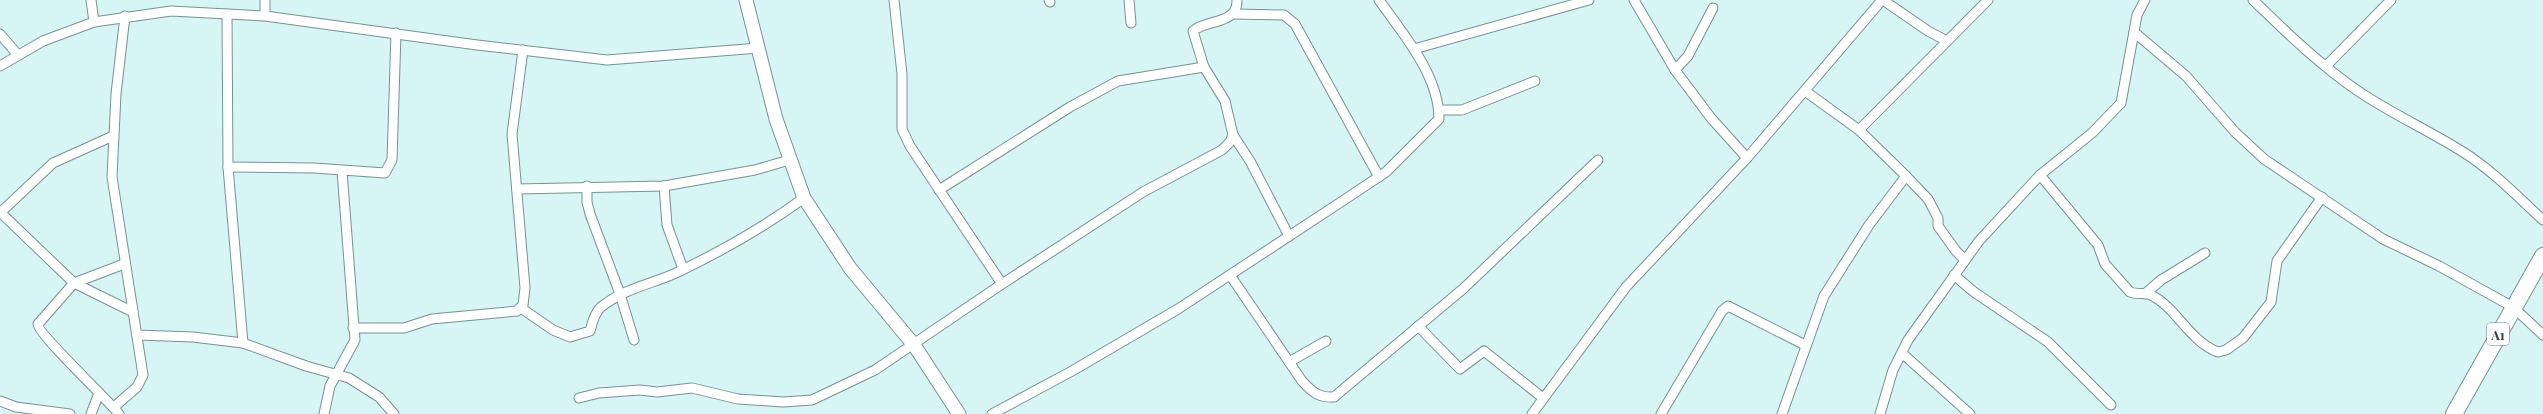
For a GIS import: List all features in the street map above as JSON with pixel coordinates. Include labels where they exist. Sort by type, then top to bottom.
[{"type":"highway","name":"A1","points":[[2454,414],[2543,256]]},
{"type":"main road","points":[[746,0],[776,119],[789,160],[804,198],[850,268],[914,345],[959,414]]},
{"type":"street","points":[[91,0],[94,22]]},
{"type":"street","points":[[265,0],[265,16]]},
{"type":"street","points":[[894,0],[902,74],[902,129],[910,146],[1002,284]]},
{"type":"street","points":[[1129,0],[1131,22]]},
{"type":"street","points":[[1234,14],[1237,0]]},
{"type":"street","points":[[992,414],[1072,371],[1230,275],[1378,177],[1439,119],[1439,110],[1433,88],[1414,49],[1379,0]]},
{"type":"street","points":[[1414,49],[1590,0]]},
{"type":"street","points":[[1634,0],[1675,70],[1710,118],[1747,158]]},
{"type":"street","points":[[1532,414],[1626,287],[1747,158],[1882,0],[1928,31],[1947,41]]},
{"type":"street","points":[[1859,130],[1988,0]]},
{"type":"street","points":[[1880,414],[1893,370],[1903,354],[1908,340],[1979,241],[2040,175],[2092,133],[2121,103],[2137,15],[2145,0]]},
{"type":"street","points":[[2326,66],[2391,0]]},
{"type":"street","points":[[2258,2],[2326,66],[2394,115],[2464,152],[2488,171],[2543,220]]},
{"type":"street","points":[[1675,70],[1688,56],[1713,8]]},
{"type":"street","points":[[0,66],[43,41],[94,22],[124,16],[171,11],[265,16],[607,60],[759,48]]},
{"type":"street","points":[[227,14],[228,168],[243,343]]},
{"type":"street","points":[[1289,236],[1250,161],[1233,135],[1225,102],[1204,66],[1193,31],[1199,26],[1228,18],[1234,14],[1284,16],[1295,24],[1378,177]]},
{"type":"street","points":[[124,16],[113,136],[112,177],[124,264],[143,375],[137,387],[117,411],[38,328],[40,319],[74,283],[124,264]]},
{"type":"street","points":[[2134,32],[2186,76],[2235,132],[2264,159],[2383,239],[2439,266],[2513,307],[2543,335]]},
{"type":"street","points":[[228,168],[314,168],[385,173],[391,164],[396,33]]},
{"type":"street","points":[[0,34],[18,55]]},
{"type":"street","points":[[353,328],[404,328],[432,319],[494,314],[517,311],[521,308],[525,288],[512,134],[522,50]]},
{"type":"street","points":[[939,190],[1070,107],[1118,81],[1204,66]]},
{"type":"street","points":[[1439,110],[1462,110],[1535,81]]},
{"type":"street","points":[[1805,91],[1859,130],[1928,199],[1938,218],[1938,226],[1956,251],[1965,260]]},
{"type":"street","points":[[579,398],[599,393],[640,390],[657,392],[692,388],[738,399],[783,402],[812,400],[875,370],[1002,284],[1143,192],[1222,150],[1230,142],[1233,135]]},
{"type":"street","points":[[113,136],[53,163],[0,212],[74,283],[133,312]]},
{"type":"street","points":[[517,189],[587,186],[664,186],[755,170],[789,160]]},
{"type":"street","points":[[1230,275],[1289,362],[1312,392],[1323,398],[1334,398],[1464,288],[1598,160]]},
{"type":"street","points":[[324,414],[330,386],[355,340],[342,171]]},
{"type":"street","points":[[2040,175],[2098,245],[2105,264],[2130,292],[2145,294],[2160,301],[2209,348],[2218,352],[2226,350],[2242,338],[2271,302],[2277,261],[2322,197]]},
{"type":"street","points":[[1782,414],[1805,345],[1824,296],[1839,270],[1906,176]]},
{"type":"street","points":[[587,186],[587,202],[590,214],[620,294],[634,340]]},
{"type":"street","points":[[664,186],[667,225],[683,269]]},
{"type":"street","points":[[521,308],[553,330],[570,336],[590,331],[600,308],[620,294],[683,269],[742,238],[804,198]]},
{"type":"street","points":[[2145,294],[2161,280],[2205,253]]},
{"type":"street","points":[[1954,275],[1974,292],[2048,342],[2111,405]]},
{"type":"street","points":[[1661,414],[1722,311],[1728,306],[1805,345]]},
{"type":"street","points":[[1418,326],[1460,368],[1484,351],[1543,398]]},
{"type":"street","points":[[137,335],[193,337],[243,343],[349,378],[379,397],[394,414]]},
{"type":"street","points":[[1289,362],[1326,341]]},
{"type":"street","points":[[1903,354],[1970,414]]},
{"type":"street","points":[[91,414],[99,393]]},
{"type":"street","points":[[0,401],[16,407],[70,414]]}]
